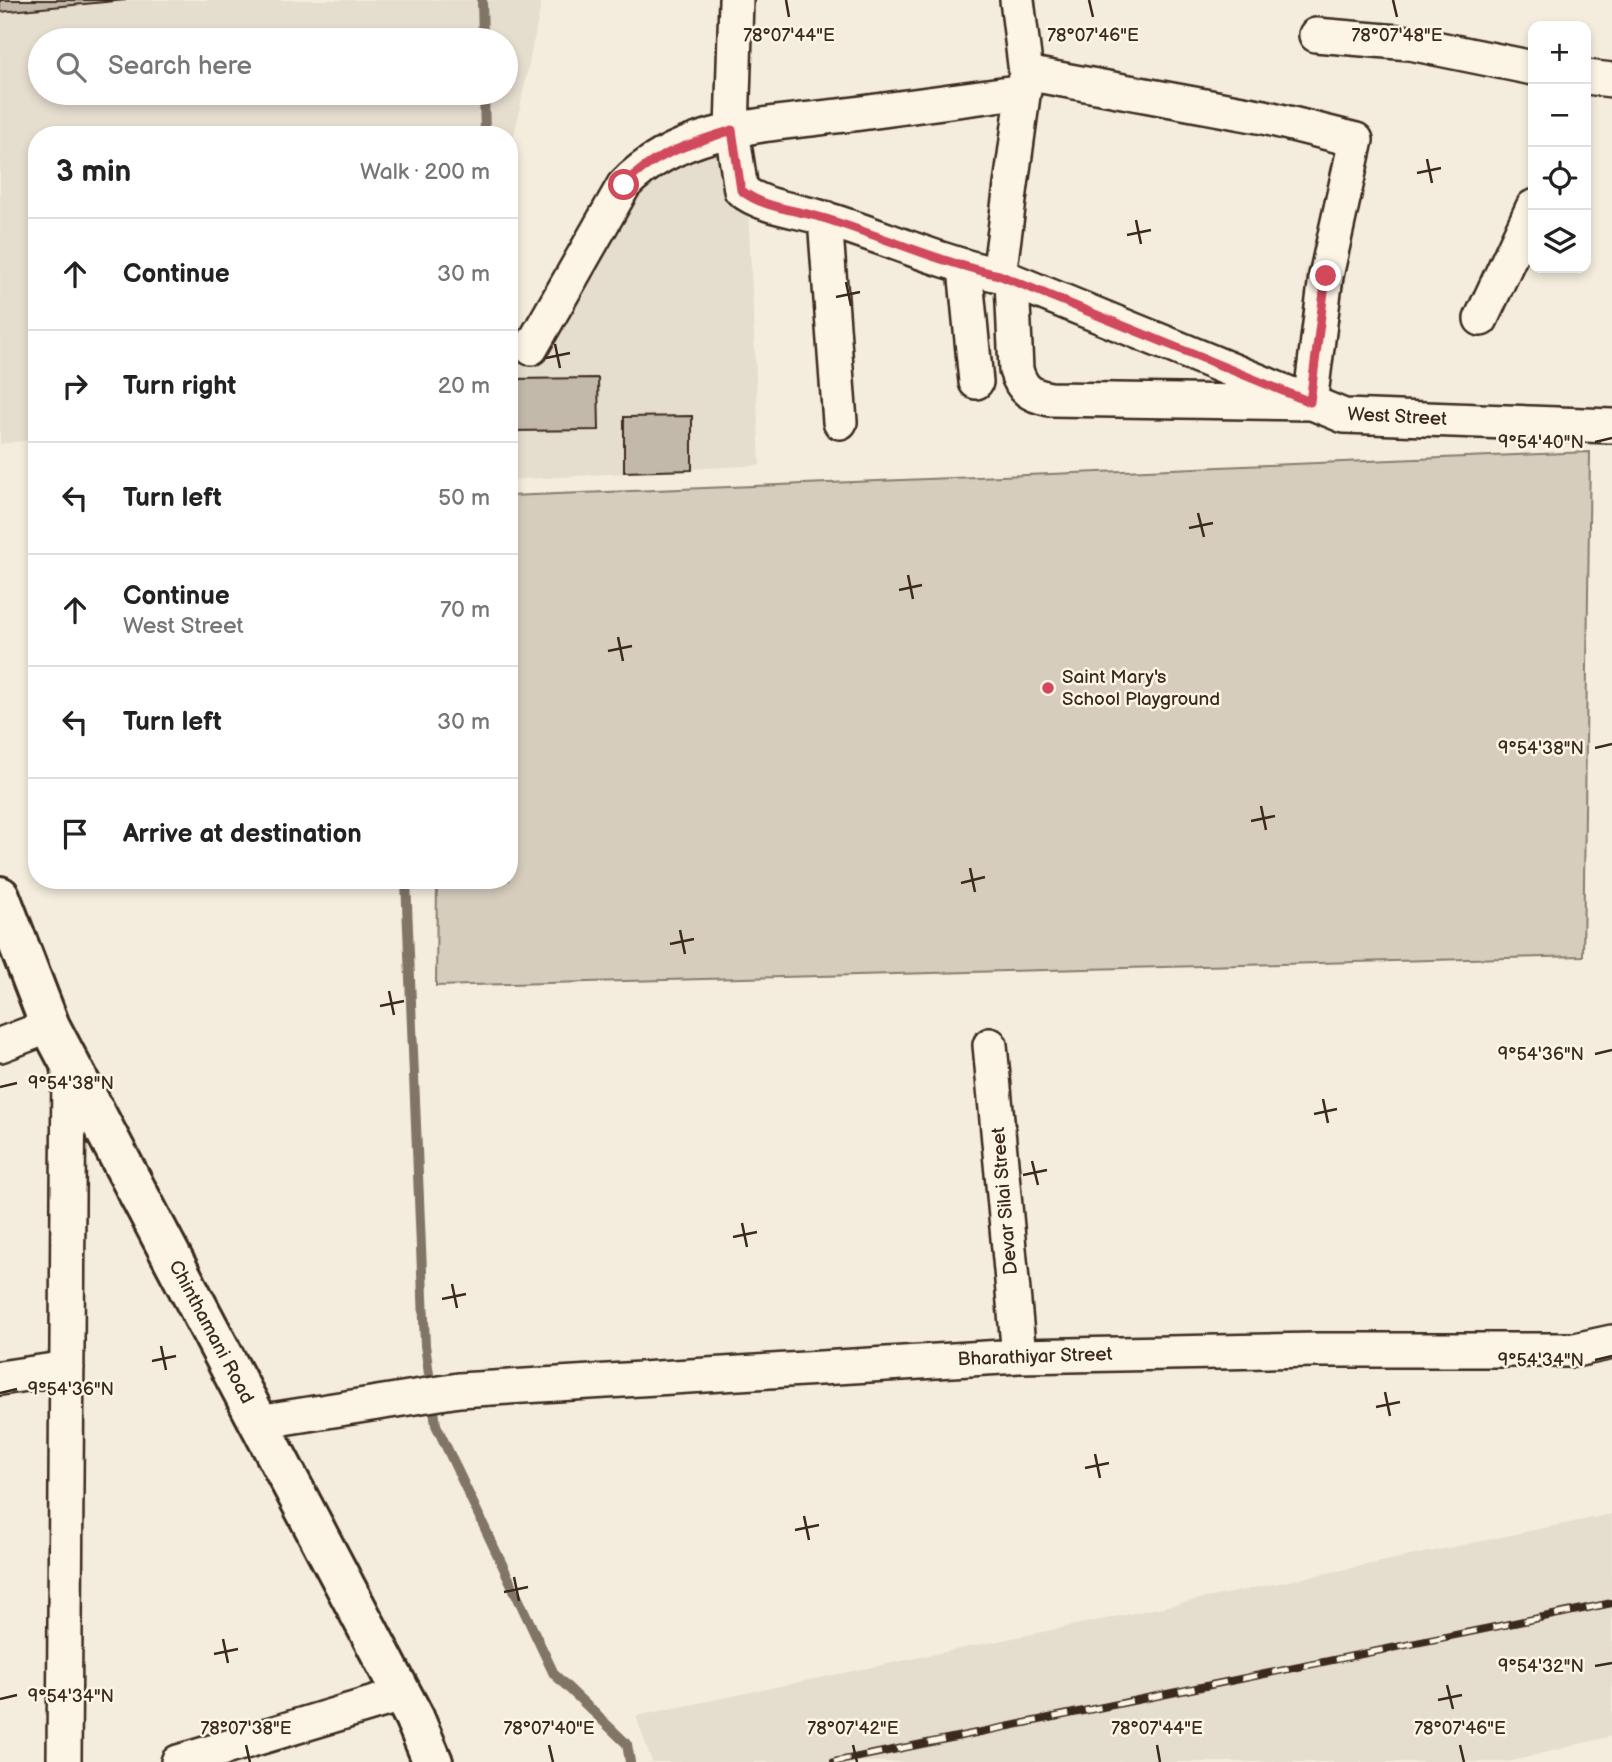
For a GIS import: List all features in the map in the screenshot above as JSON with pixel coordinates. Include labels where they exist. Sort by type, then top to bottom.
[{"type":"main road","name":"Chinthamani Road","points":[[0,896],[50,1026],[401,1695],[433,1762]]},
{"type":"street","points":[[732,130],[736,0]]},
{"type":"street","points":[[531,348],[624,185],[640,168],[663,154],[732,130],[1025,82],[1264,117],[1356,140],[1326,276],[1310,402],[1050,399],[1033,396],[1020,384],[1005,278],[1025,82],[1017,0]]},
{"type":"street","points":[[1316,35],[1410,43],[1528,67]]},
{"type":"street","name":"West Street","points":[[732,130],[741,190],[751,198],[825,219],[965,268],[1005,278],[1344,416],[1612,426]]},
{"type":"street","points":[[1481,319],[1532,210]]},
{"type":"street","points":[[825,219],[840,422]]},
{"type":"street","points":[[965,268],[976,382]]},
{"type":"street","points":[[0,1045],[50,1026]]},
{"type":"street","name":"Devar Silai Street","points":[[990,1045],[1019,1356]]},
{"type":"street","points":[[64,1762],[69,1060]]},
{"type":"street","name":"Bharathiyar Street","points":[[258,1422],[387,1404],[459,1390],[1019,1356],[1316,1350],[1576,1350],[1612,1342]]},
{"type":"street","points":[[0,1378],[67,1368]]},
{"type":"street","points":[[178,1762],[401,1695]]},
{"type":"shaded area","points":[[0,0],[542,0],[516,126],[28,126],[28,440],[0,444]]},
{"type":"shaded area","points":[[745,141],[760,465],[518,479],[518,335],[625,194],[645,174]]},
{"type":"shaded area","name":"Saint Mary's School Playground","points":[[1590,452],[1583,956],[436,986],[437,889],[518,889],[518,496]]},
{"type":"shaded area","points":[[1612,1514],[1612,1736],[1508,1762],[652,1762],[636,1716]]},
{"type":"building","points":[[0,0],[126,0],[0,12]]},
{"type":"building","points":[[598,378],[599,430],[518,431],[518,379]]},
{"type":"building","points":[[692,416],[692,470],[624,472],[624,417]]},
{"type":"waterway","points":[[482,0],[483,28]]},
{"type":"waterway","points":[[484,105],[485,126]]},
{"type":"waterway","points":[[406,889],[425,1345],[436,1425],[554,1674],[627,1744],[630,1762]]},
{"type":"railway","points":[[834,1762],[1612,1603]]},
{"type":"place","name":"Saint Mary's School Playground","points":[[1048,688]]},
{"type":"route","points":[[624,185],[640,168],[663,154],[732,130],[741,190],[751,198],[825,219],[965,268],[999,275],[1310,402],[1326,276]]}]
